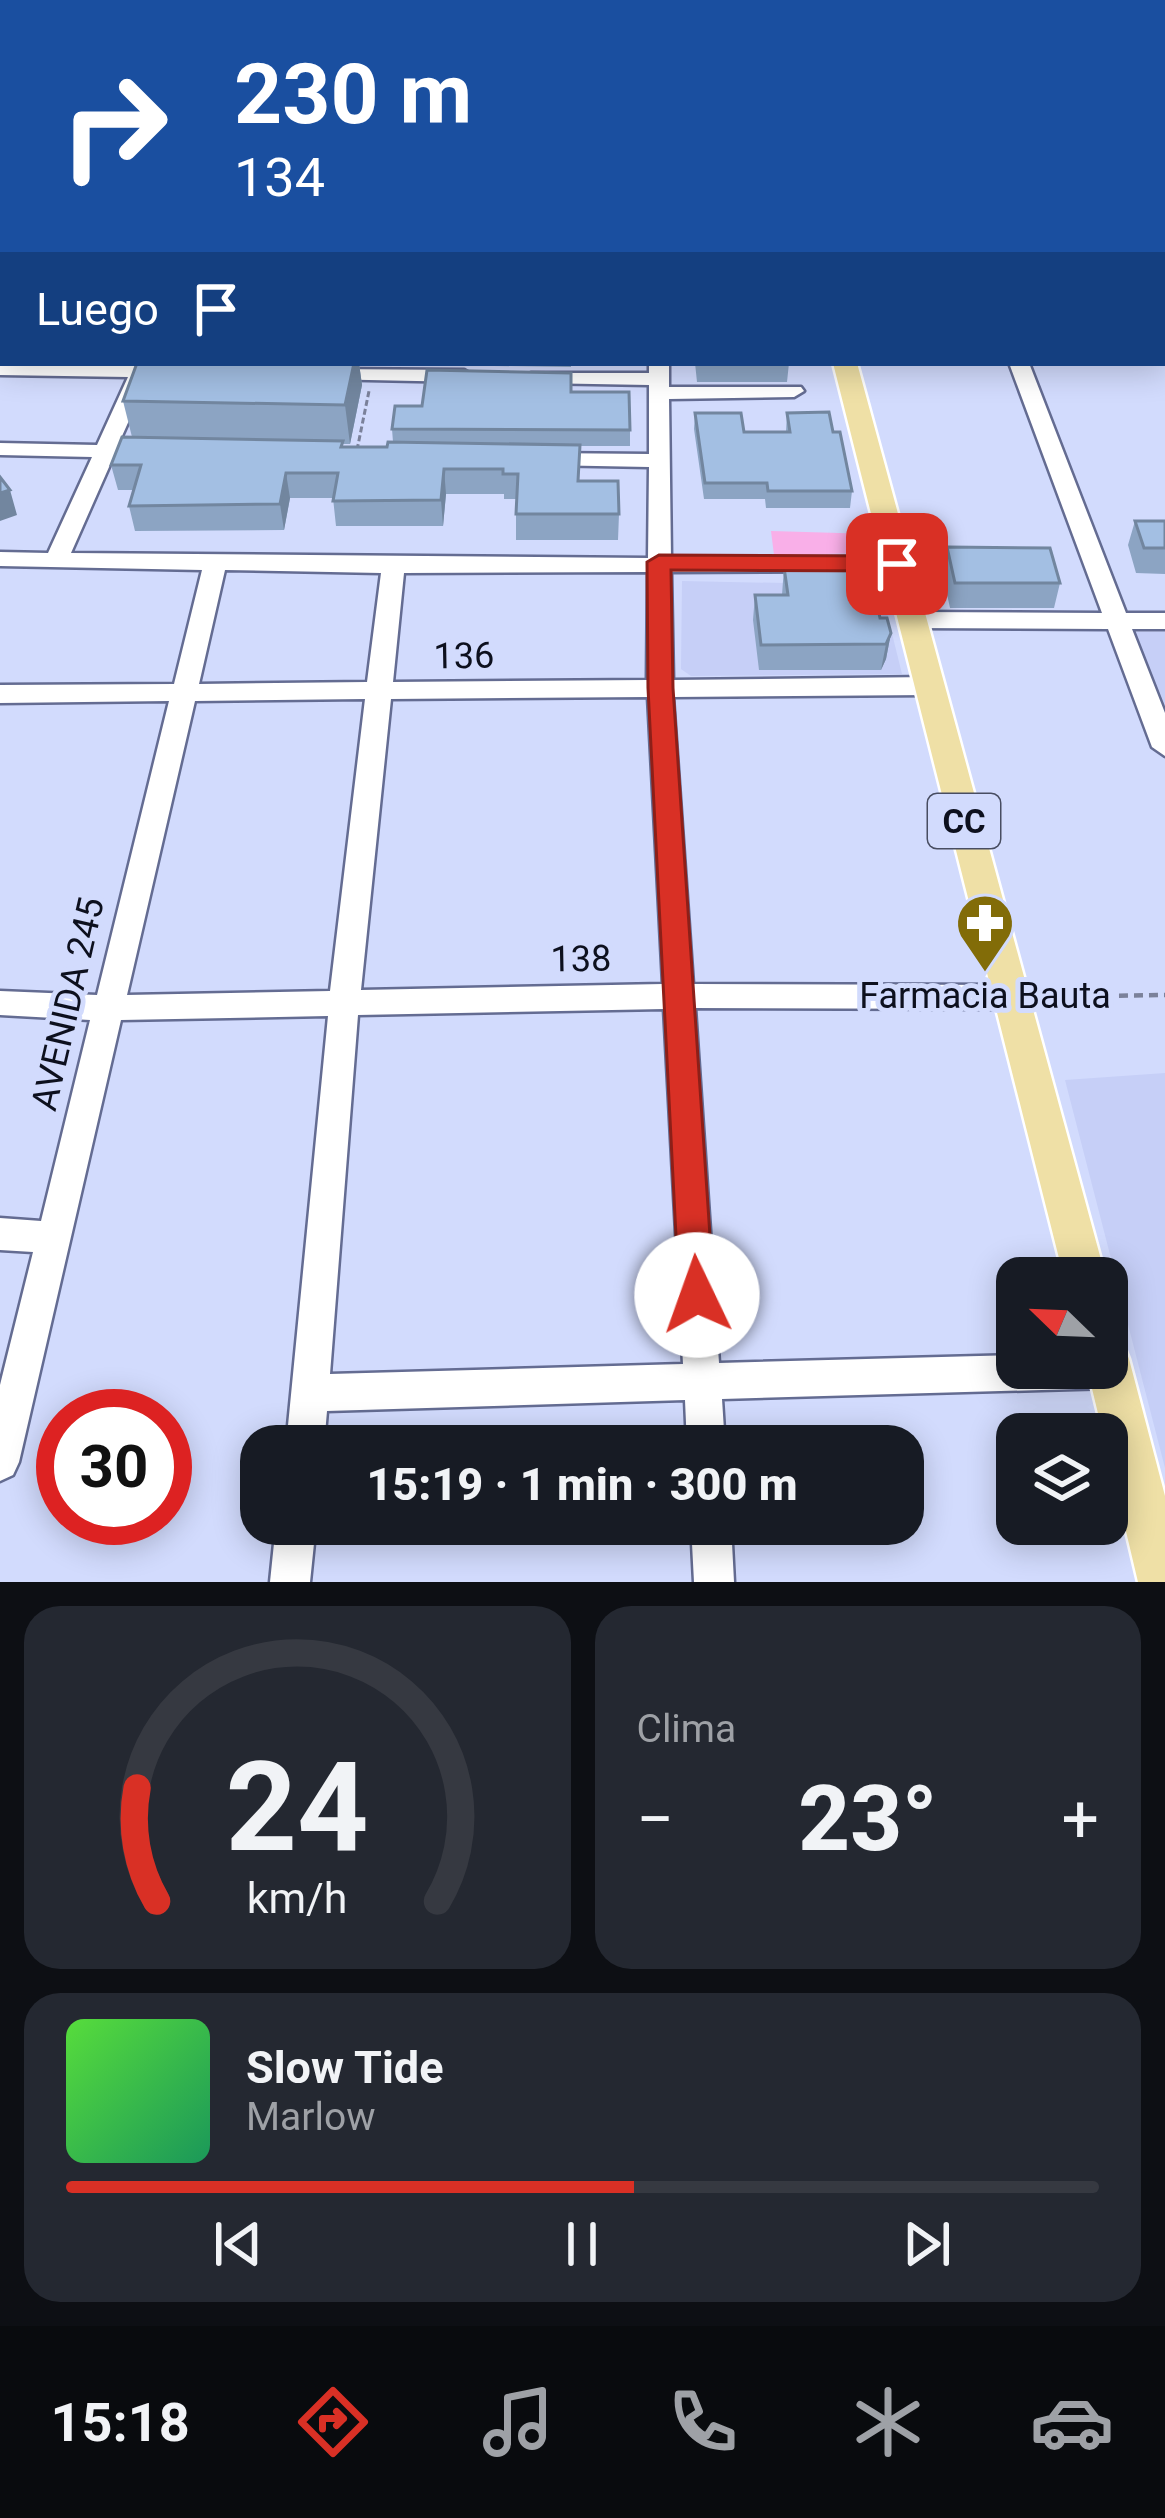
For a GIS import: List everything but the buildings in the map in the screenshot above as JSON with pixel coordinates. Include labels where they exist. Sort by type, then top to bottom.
[{"type":"main road","name":"CC","points":[[846,366],[1079,1257]]},
{"type":"main road","points":[[1114,1389],[1163,1582]]},
{"type":"street","points":[[1020,366],[1165,747]]},
{"type":"street","points":[[0,369],[143,367],[188,373]]},
{"type":"street","points":[[56,560],[143,367]]},
{"type":"street","points":[[303,374],[492,377]]},
{"type":"street","points":[[516,377],[659,378],[794,391]]},
{"type":"street","points":[[659,378],[660,688],[705,1425]]},
{"type":"street","points":[[0,449],[173,453]]},
{"type":"street","points":[[519,459],[659,461]]},
{"type":"street","points":[[0,559],[393,566],[897,564]]},
{"type":"street","name":"AVENIDA 245","points":[[0,1462],[215,564]]},
{"type":"street","points":[[306,1425],[344,1004],[393,566]]},
{"type":"street","points":[[914,620],[1165,621]]},
{"type":"street","name":"136","points":[[0,694],[930,686]]},
{"type":"street","name":"138","points":[[0,1003],[106,1008],[678,996],[1009,997]]},
{"type":"street","points":[[0,1234],[53,1237]]},
{"type":"street","points":[[310,1393],[996,1369]]},
{"type":"street","points":[[290,1582],[294,1545]]},
{"type":"street","points":[[711,1545],[714,1582]]},
{"type":"path","points":[[356,456],[373,375]]},
{"type":"path","points":[[1009,997],[1165,995]]},
{"type":"shaded area","points":[[771,531],[874,534],[877,545],[873,553],[774,555]]},
{"type":"shaded area","points":[[682,581],[880,585],[902,674],[691,676],[681,669]]},
{"type":"shaded area","points":[[1125,632],[1165,632],[1165,737]]},
{"type":"shaded area","points":[[1165,1073],[1165,1468],[1128,1324],[1128,1257],[1111,1257],[1065,1080]]},
{"type":"place","name":"Farmacia Bauta","points":[[985,974]]},
{"type":"route","points":[[697,1295],[660,688],[659,562],[897,564]]}]
